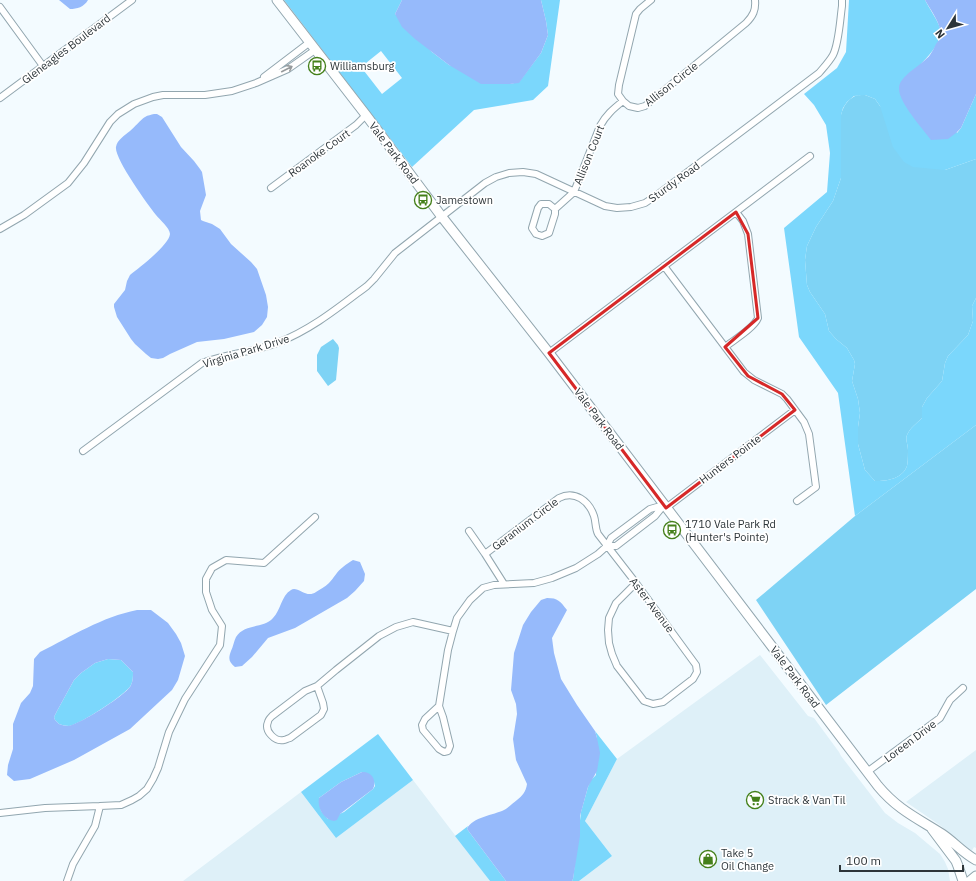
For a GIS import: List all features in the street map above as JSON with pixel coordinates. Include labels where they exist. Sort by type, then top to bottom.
[{"type":"main road","name":"Vale Park Road","points":[[277,0],[366,115],[442,217],[549,353],[887,797],[942,834],[976,860]]},
{"type":"main road","name":"Vale Park Road","points":[[931,828],[956,861],[962,881]]},
{"type":"main road","points":[[970,881],[976,876]]},
{"type":"street","name":"Gleneagles Boulevard","points":[[0,98],[132,0]]},
{"type":"street","points":[[623,101],[618,94],[618,85],[633,24],[636,14],[640,8],[652,0]]},
{"type":"street","name":"Allison Circle","points":[[623,101],[629,106],[638,108],[645,106],[746,23],[753,14],[755,0]]},
{"type":"street","name":"Sturdy Road","points":[[442,217],[485,183],[496,177],[509,173],[523,172],[536,174],[605,206],[617,208],[631,207],[645,203],[819,73],[834,54],[837,43],[842,0]]},
{"type":"street","points":[[0,7],[43,66]]},
{"type":"street","points":[[256,83],[310,42]]},
{"type":"street","points":[[0,229],[24,215],[68,183],[84,163],[110,122],[118,114],[134,104],[153,97],[164,95],[205,95],[232,91],[288,70],[316,50]]},
{"type":"street","name":"Allison Court","points":[[555,209],[574,192],[600,126],[608,113],[623,101]]},
{"type":"street","name":"Roanoke Court","points":[[271,188],[356,125],[366,115]]},
{"type":"street","points":[[549,353],[810,156]]},
{"type":"street","points":[[541,204],[549,204],[555,209],[555,214],[549,233],[542,236],[536,234],[532,228],[538,208],[541,204]]},
{"type":"street","points":[[725,347],[753,325],[758,318],[748,234],[743,221],[736,212]]},
{"type":"street","name":"Virginia Park Drive","points":[[83,451],[202,363],[218,357],[255,350],[275,344],[293,337],[313,326],[367,286],[395,253],[442,217]]},
{"type":"street","points":[[664,266],[748,376],[782,394],[804,422],[809,434],[816,487],[797,501]]},
{"type":"street","name":"Hunters Pointe","points":[[439,706],[448,650],[457,618],[470,600],[484,588],[494,585],[534,582],[552,578],[576,568],[598,554],[607,546],[611,538],[650,509],[665,506],[795,410]]},
{"type":"street","name":"Geranium Circle","points":[[485,554],[565,495],[578,497],[588,505],[594,517],[596,530],[607,546]]},
{"type":"street","points":[[0,813],[45,808],[120,805],[139,796],[147,789],[154,779],[169,732],[185,699],[220,645],[222,626],[212,610],[206,592],[206,579],[212,568],[226,560],[264,563],[315,517]]},
{"type":"street","points":[[468,531],[504,584]]},
{"type":"street","name":"Aster Avenue","points":[[607,546],[636,583],[696,665],[697,672],[693,679],[663,702],[653,704],[644,701],[622,672],[612,654],[609,643],[609,618],[616,603],[636,583]]},
{"type":"street","points":[[317,686],[324,709],[321,715],[290,738],[279,740],[274,738],[268,729],[268,722],[272,716],[305,691],[317,686],[379,636],[396,627],[413,622],[453,631]]},
{"type":"street","name":"Loreen Drive","points":[[867,772],[940,718],[950,700],[963,688]]},
{"type":"street","points":[[439,706],[450,746],[448,751],[444,752],[438,749],[423,730],[422,724],[425,719],[439,706]]},
{"type":"street","points":[[67,881],[73,864],[95,826],[100,806]]},
{"type":"highlighted area","points":[[736,212],[748,234],[758,318],[725,347],[748,376],[782,394],[795,410],[666,508],[549,353]]},
{"type":"shaded area","points":[[59,0],[88,0],[80,7],[70,9]]},
{"type":"shaded area","points":[[284,0],[402,0],[395,14],[432,52],[449,65],[510,84],[519,82],[541,53],[548,35],[541,0],[560,0],[548,86],[533,100],[474,110],[412,167]],"holes":[[[381,51],[402,78],[382,94],[361,67]]]},
{"type":"shaded area","points":[[402,0],[541,0],[548,35],[541,53],[519,83],[481,84],[449,65],[402,27],[395,14]]},
{"type":"shaded area","points":[[849,0],[925,0],[938,23],[941,35],[934,50],[920,65],[957,133],[961,128],[976,94],[976,159],[945,170],[913,167],[904,162],[893,147],[880,106],[875,99],[865,95],[854,96],[843,108],[841,115],[841,178],[833,201],[816,227],[807,246],[805,260],[807,285],[825,314],[829,331],[847,348],[854,360],[855,364],[852,381],[858,399],[860,413],[858,444],[865,470],[875,481],[894,478],[902,474],[905,470],[908,460],[906,438],[908,432],[922,418],[922,407],[927,398],[942,381],[945,363],[948,356],[968,335],[973,321],[972,306],[976,298],[976,425],[855,516],[838,393],[799,337],[784,228],[827,192],[830,153],[826,125],[814,105],[804,94],[837,68],[846,52]]},
{"type":"shaded area","points":[[925,0],[976,0],[976,94],[961,128],[948,139],[931,140],[902,100],[899,88],[903,79],[930,55],[940,36],[941,32],[938,23]]},
{"type":"shaded area","points":[[857,95],[865,95],[875,99],[880,106],[945,170],[976,159],[976,298],[972,306],[973,321],[968,335],[948,356],[945,363],[942,381],[927,398],[922,407],[922,418],[908,432],[906,438],[908,460],[905,470],[902,474],[894,478],[880,481],[875,481],[865,470],[858,444],[860,413],[858,399],[852,381],[855,364],[854,360],[847,348],[829,331],[825,314],[807,285],[805,260],[807,246],[816,227],[833,201],[841,178],[842,112],[846,104],[852,98]]},
{"type":"shaded area","points":[[154,114],[162,117],[181,147],[202,172],[206,195],[200,211],[201,220],[220,229],[231,244],[257,269],[266,295],[268,307],[267,317],[262,325],[254,332],[224,339],[197,342],[158,359],[151,358],[135,344],[117,317],[114,307],[114,304],[125,290],[130,275],[165,244],[170,234],[166,226],[157,217],[132,181],[120,161],[116,147],[120,140],[141,120],[146,116]]},
{"type":"shaded area","points":[[333,339],[339,348],[336,380],[328,386],[317,371],[317,355],[321,347]]},
{"type":"shaded area","points":[[976,425],[976,589],[826,705],[756,600],[855,516]]},
{"type":"shaded area","points":[[353,560],[360,562],[365,574],[364,581],[347,598],[295,628],[268,638],[252,657],[242,666],[235,667],[231,664],[229,658],[230,654],[236,637],[240,633],[249,628],[264,624],[273,618],[276,615],[283,599],[291,590],[296,589],[312,594],[331,581],[341,569]]},
{"type":"shaded area","points":[[547,598],[558,601],[567,610],[552,638],[554,653],[561,679],[595,731],[600,753],[597,771],[588,787],[580,816],[580,836],[572,881],[506,881],[467,829],[478,819],[506,809],[524,794],[526,789],[527,784],[516,760],[513,739],[517,714],[516,704],[511,690],[514,653],[523,625],[541,600]]},
{"type":"shaded area","points":[[137,610],[151,610],[168,623],[176,634],[181,643],[185,656],[178,680],[172,690],[130,729],[74,760],[30,779],[14,781],[7,775],[8,765],[13,749],[13,724],[21,703],[30,693],[33,686],[34,659],[40,652],[99,622]],"holes":[[[108,659],[121,660],[133,672],[132,682],[128,689],[102,708],[74,724],[68,726],[59,724],[55,720],[54,717],[74,680],[81,673],[95,663]]]},
{"type":"shaded area","points":[[760,655],[808,716],[814,718],[885,813],[915,833],[940,854],[948,869],[950,881],[579,881],[612,856],[585,821],[617,759]]},
{"type":"shaded area","points":[[108,659],[121,660],[133,672],[133,680],[128,689],[92,715],[69,726],[59,724],[54,717],[74,680],[95,663]]},
{"type":"shaded area","points":[[595,731],[617,759],[585,821],[612,856],[579,881],[572,881],[581,812],[588,787],[591,780],[596,775],[597,738]]},
{"type":"shaded area","points":[[378,734],[413,780],[336,838],[301,792]],"holes":[[[362,772],[374,782],[375,786],[373,789],[344,812],[328,819],[321,811],[319,798],[341,782]]]},
{"type":"shaded area","points":[[976,750],[976,848],[974,847],[971,852],[941,826],[906,802]]},
{"type":"shaded area","points":[[362,772],[366,772],[373,777],[373,789],[340,814],[337,820],[330,820],[324,816],[319,806],[319,798],[341,782]]},
{"type":"shaded area","points":[[413,780],[490,881],[183,881],[301,792],[336,838]]},
{"type":"shaded area","points":[[468,826],[467,829],[506,881],[490,881],[455,836]]},
{"type":"place","name":"Williamsburg","points":[[317,66]]},
{"type":"place","name":"Jamestown","points":[[423,200]]},
{"type":"place","name":"1710 Vale Park Rd (Hunter's Pointe)","points":[[672,530]]},
{"type":"place","name":"Strack & Van Til","points":[[755,800]]},
{"type":"place","name":"Take 5 Oil Change","points":[[708,859]]}]
